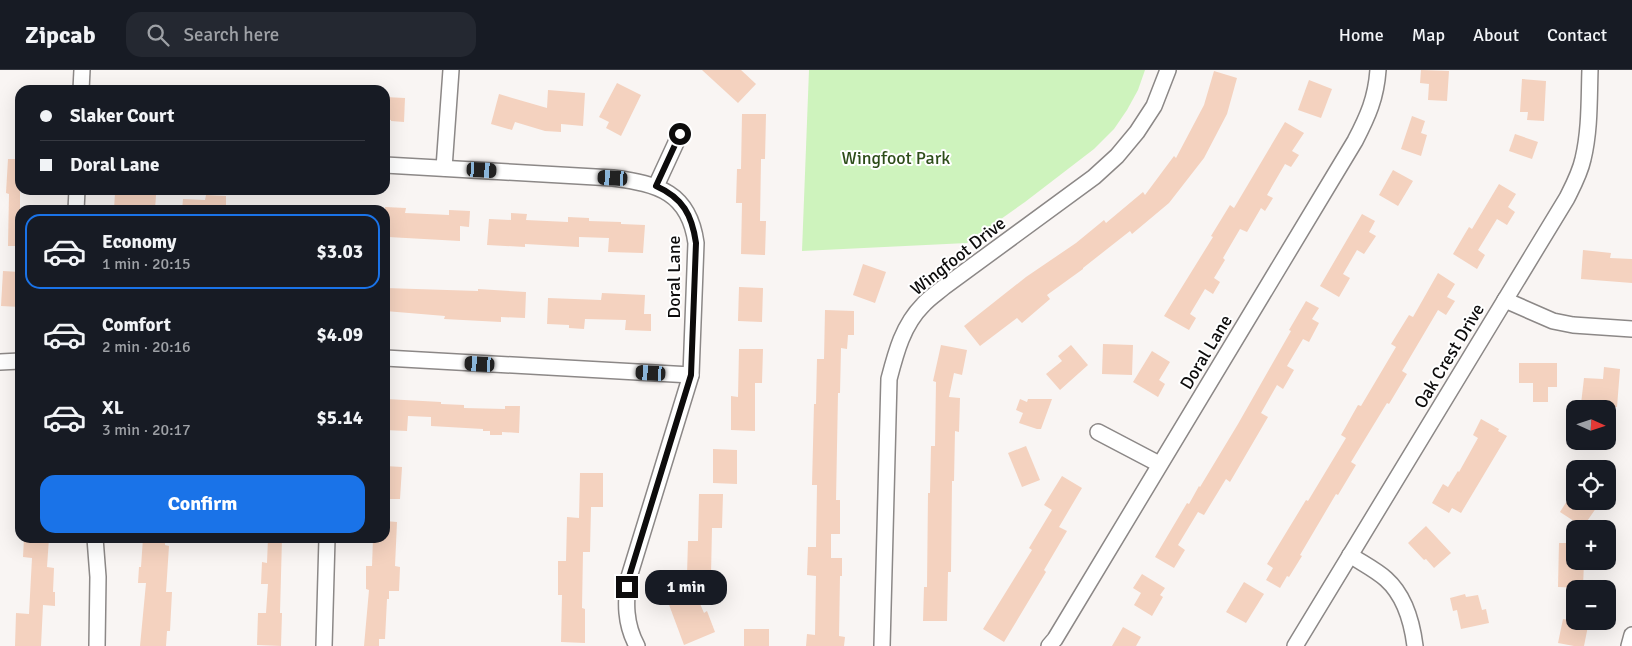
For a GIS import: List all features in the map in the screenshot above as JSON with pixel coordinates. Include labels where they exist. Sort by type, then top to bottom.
[{"type":"street","points":[[81,85],[82,70]]},
{"type":"street","points":[[444,168],[451,70]]},
{"type":"street","name":"Wingfoot Drive","points":[[882,646],[889,379],[896,353],[906,328],[922,305],[944,287],[1094,177],[1117,156],[1137,132],[1154,106],[1168,70]]},
{"type":"street","name":"Doral Lane","points":[[1049,646],[1055,639],[1355,141],[1369,113],[1377,84],[1378,70]]},
{"type":"street","name":"Oak Crest Drive","points":[[1295,646],[1567,198],[1581,167],[1587,140],[1590,70]]},
{"type":"street","points":[[656,186],[680,134]]},
{"type":"street","name":"Doral Lane","points":[[390,165],[635,180],[667,191],[676,198],[690,218],[696,243],[691,375],[629,577],[626,612],[629,627],[637,646]]},
{"type":"street","points":[[1505,300],[1553,322],[1632,329]]},
{"type":"street","points":[[390,358],[691,375]]},
{"type":"street","points":[[0,362],[15,361]]},
{"type":"street","points":[[1098,432],[1159,464]]},
{"type":"street","points":[[95,543],[98,577],[97,646]]},
{"type":"street","points":[[324,646],[327,543]]},
{"type":"street","points":[[1350,555],[1386,579],[1399,594],[1408,610],[1414,630],[1415,646]]},
{"type":"street","points":[[1630,646],[1632,635]]},
{"type":"green space","name":"Wingfoot Park","points":[[809,70],[1145,70],[1138,90],[1127,110],[1114,129],[1094,149],[1025,202],[967,243],[802,251]]},
{"type":"building","points":[[702,70],[741,70],[756,84],[738,103]]},
{"type":"building","points":[[1421,70],[1449,71],[1447,101],[1428,100],[1429,84],[1420,83]]},
{"type":"building","points":[[1214,71],[1237,78],[1227,114],[1204,158],[1169,203],[1132,234],[1130,231],[1047,295],[1050,299],[1022,323],[1017,318],[980,346],[964,326],[1026,277],[1076,243],[1104,220],[1106,223],[1143,192],[1145,195],[1174,156],[1176,158],[1204,105]]},
{"type":"building","points":[[1522,79],[1546,81],[1544,121],[1527,120],[1528,112],[1520,112]]},
{"type":"building","points":[[1309,80],[1332,89],[1321,118],[1298,110]]},
{"type":"building","points":[[617,83],[641,95],[621,136],[606,128],[609,122],[599,117]]},
{"type":"building","points":[[548,90],[585,93],[583,126],[561,124],[561,132],[545,131],[515,122],[512,130],[491,124],[499,94],[547,108]]},
{"type":"building","points":[[390,97],[405,98],[404,122],[391,120]]},
{"type":"building","points":[[742,114],[766,114],[765,159],[761,159],[760,221],[766,221],[765,255],[741,254],[742,203],[736,203],[737,169],[741,169]]},
{"type":"building","points":[[1412,116],[1425,121],[1421,133],[1427,135],[1421,156],[1401,149]]},
{"type":"building","points":[[1285,122],[1304,133],[1292,151],[1299,155],[1291,167],[1285,164],[1267,195],[1273,198],[1265,211],[1261,208],[1247,232],[1240,229],[1214,278],[1220,282],[1213,294],[1205,289],[1190,314],[1196,318],[1189,330],[1164,316],[1213,237],[1211,236],[1230,205],[1234,208]]},
{"type":"building","points":[[1515,134],[1538,142],[1532,159],[1509,151]]},
{"type":"building","points":[[8,159],[15,159],[15,195],[20,195],[20,205],[15,205],[15,246],[8,246],[9,194],[6,193]]},
{"type":"building","points":[[1393,170],[1413,181],[1398,206],[1379,195]]},
{"type":"building","points":[[1499,184],[1516,194],[1508,207],[1515,212],[1507,225],[1497,219],[1478,250],[1485,255],[1477,269],[1453,254],[1469,227],[1472,229]]},
{"type":"building","points":[[115,195],[156,195],[155,205],[114,205]]},
{"type":"building","points":[[206,195],[226,196],[226,205],[182,205],[183,199],[205,200]]},
{"type":"building","points":[[390,207],[406,208],[405,213],[449,215],[449,210],[470,211],[469,227],[460,226],[460,241],[390,237]]},
{"type":"building","points":[[511,213],[527,214],[526,220],[568,222],[568,217],[589,218],[589,221],[645,225],[643,253],[608,252],[609,238],[579,237],[579,247],[525,244],[525,247],[487,245],[489,219],[511,220]]},
{"type":"building","points":[[1362,214],[1375,221],[1369,232],[1376,236],[1364,254],[1357,250],[1343,274],[1350,278],[1339,297],[1320,286]]},
{"type":"building","points":[[1583,250],[1611,253],[1610,258],[1632,259],[1632,283],[1581,279]]},
{"type":"building","points":[[863,264],[886,272],[875,303],[853,295]]},
{"type":"building","points":[[3,271],[15,272],[15,307],[1,306]]},
{"type":"building","points":[[1438,273],[1455,284],[1447,297],[1455,301],[1446,315],[1438,310],[1402,371],[1407,374],[1351,462],[1356,465],[1338,495],[1336,494],[1300,555],[1302,556],[1280,588],[1266,580],[1273,568],[1267,564],[1346,438],[1341,435],[1358,405],[1361,406],[1396,347],[1391,344],[1409,315],[1413,317]]},
{"type":"building","points":[[739,287],[763,288],[762,322],[738,321]]},
{"type":"building","points":[[390,288],[478,291],[478,289],[526,292],[525,318],[501,317],[501,322],[444,319],[445,316],[390,311]]},
{"type":"building","points":[[602,293],[645,295],[644,314],[651,314],[651,331],[625,330],[626,320],[585,319],[584,329],[569,328],[569,325],[547,324],[548,298],[601,300]]},
{"type":"building","points":[[1306,301],[1319,308],[1312,319],[1319,323],[1309,342],[1303,339],[1287,366],[1294,370],[1283,389],[1277,385],[1261,413],[1268,417],[1230,482],[1226,479],[1204,515],[1198,512],[1178,545],[1185,550],[1174,568],[1155,557],[1238,424]]},
{"type":"building","points":[[825,310],[854,311],[854,335],[848,335],[847,349],[841,348],[840,393],[838,393],[836,500],[840,500],[840,534],[831,534],[831,558],[842,558],[839,636],[845,637],[844,646],[806,646],[807,634],[815,635],[816,576],[807,575],[808,547],[816,547],[817,485],[812,485],[814,404],[816,404],[817,359],[824,359]]},
{"type":"building","points":[[1103,344],[1133,345],[1132,375],[1102,374]]},
{"type":"building","points":[[941,345],[967,350],[962,375],[954,373],[949,397],[960,398],[959,432],[955,431],[954,481],[952,481],[951,572],[948,572],[947,621],[923,621],[924,587],[927,587],[928,493],[930,493],[931,446],[935,446],[936,382],[933,381]]},
{"type":"building","points":[[1071,345],[1088,365],[1060,390],[1046,374],[1062,361],[1058,356]]},
{"type":"building","points":[[739,349],[763,349],[762,383],[755,383],[755,431],[731,430],[731,396],[738,397]]},
{"type":"building","points":[[1152,351],[1170,362],[1159,380],[1165,384],[1158,397],[1133,382]]},
{"type":"building","points":[[1519,363],[1557,363],[1557,387],[1548,387],[1548,402],[1533,402],[1533,383],[1519,383]]},
{"type":"building","points":[[1604,367],[1620,369],[1617,407],[1616,400],[1581,400],[1584,378],[1603,379]]},
{"type":"building","points":[[390,399],[441,402],[441,404],[464,405],[464,408],[505,409],[505,406],[520,406],[519,433],[502,432],[502,435],[490,435],[490,431],[483,431],[483,429],[431,426],[431,417],[408,416],[407,431],[390,430]]},
{"type":"building","points":[[1020,399],[1027,402],[1028,399],[1052,399],[1041,429],[1019,423],[1023,413],[1016,410]]},
{"type":"building","points":[[1481,419],[1507,436],[1461,513],[1452,508],[1449,513],[1432,503],[1443,484],[1448,487],[1459,472],[1478,438],[1473,435]]},
{"type":"building","points":[[1026,446],[1040,480],[1022,487],[1008,453]]},
{"type":"building","points":[[713,449],[737,450],[737,484],[713,483]]},
{"type":"building","points":[[390,466],[402,467],[400,499],[390,499]]},
{"type":"building","points":[[580,473],[603,473],[603,507],[591,507],[590,552],[583,552],[582,608],[585,609],[585,643],[561,642],[562,595],[558,595],[558,561],[566,561],[567,517],[579,518]]},
{"type":"building","points":[[1062,476],[1082,488],[1059,527],[1067,531],[1044,570],[1046,572],[1004,642],[983,629],[1032,550],[1029,548],[1052,510],[1044,505]]},
{"type":"building","points":[[699,494],[723,494],[722,528],[712,528],[711,575],[687,575],[688,541],[698,541]]},
{"type":"building","points":[[1566,503],[1566,510],[1595,510],[1588,520],[1572,520],[1560,512]]},
{"type":"building","points":[[390,521],[397,522],[395,566],[400,567],[399,591],[389,591],[385,639],[379,639],[379,646],[364,646],[369,590],[366,589],[366,566],[372,566],[373,543],[390,543]]},
{"type":"building","points":[[1426,526],[1451,553],[1434,568],[1408,543]]},
{"type":"building","points":[[24,543],[49,543],[47,567],[54,568],[53,592],[55,592],[55,606],[43,605],[41,646],[15,646],[16,613],[29,614],[32,558],[23,557]]},
{"type":"building","points":[[143,543],[165,543],[165,545],[169,546],[166,592],[172,592],[170,631],[167,631],[166,646],[140,646],[146,583],[138,583],[139,567],[141,567]]},
{"type":"building","points":[[268,543],[282,543],[281,646],[257,645],[258,613],[266,613],[268,584],[261,584],[262,562],[267,563]]},
{"type":"building","points":[[1559,543],[1566,543],[1566,570],[1584,570],[1583,580],[1566,580],[1566,587],[1558,587]]},
{"type":"building","points":[[1142,574],[1165,588],[1160,595],[1163,597],[1152,616],[1134,605],[1141,593],[1133,588]]},
{"type":"building","points":[[1244,582],[1264,594],[1246,623],[1226,612]]},
{"type":"building","points":[[689,594],[692,602],[698,599],[704,613],[707,611],[715,632],[684,645],[668,602]]},
{"type":"building","points":[[1465,594],[1466,597],[1478,595],[1482,610],[1486,609],[1489,623],[1461,629],[1457,610],[1453,611],[1450,598]]},
{"type":"building","points":[[1563,619],[1566,620],[1566,630],[1587,630],[1584,646],[1558,643]]},
{"type":"building","points":[[1123,627],[1141,637],[1136,646],[1112,646]]},
{"type":"building","points":[[744,629],[769,629],[769,646],[744,646]]},
{"type":"route","points":[[627,587],[691,375],[696,243],[694,230],[684,207],[667,191],[656,186],[680,134]]}]
